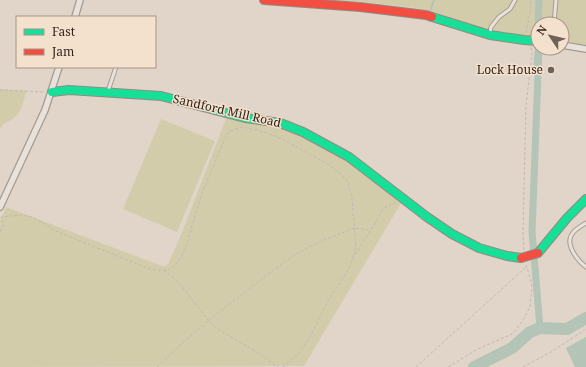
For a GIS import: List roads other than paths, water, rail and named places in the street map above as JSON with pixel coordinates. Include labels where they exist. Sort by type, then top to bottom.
[{"type":"street","points":[[75,16],[80,0]]},
{"type":"street","points":[[264,0],[360,7],[426,15],[490,35],[530,41]]},
{"type":"street","points":[[570,46],[586,49]]},
{"type":"street","points":[[0,207],[45,110],[59,68]]},
{"type":"street","name":"Sandford Mill Road","points":[[52,92],[69,90],[161,96],[245,118],[280,123],[303,132],[350,157],[427,217],[452,234],[480,248],[507,256],[524,258],[538,253],[567,218],[586,200]]},
{"type":"lane","points":[[490,35],[491,27],[499,17],[510,8],[515,0]]},
{"type":"lane","points":[[555,16],[556,0]]},
{"type":"lane","points":[[108,93],[116,68]]},
{"type":"lane","points":[[586,223],[576,230],[571,236],[570,244],[582,264],[586,266]]},
{"type":"waterway","points":[[430,12],[434,0]]},
{"type":"waterway","points":[[538,16],[539,0]]},
{"type":"waterway","points":[[539,56],[532,231],[540,328]]},
{"type":"waterway","points":[[474,367],[512,348],[530,332],[540,328],[567,329],[586,318]]},
{"type":"place","name":"Lock House","points":[[551,70]]}]
